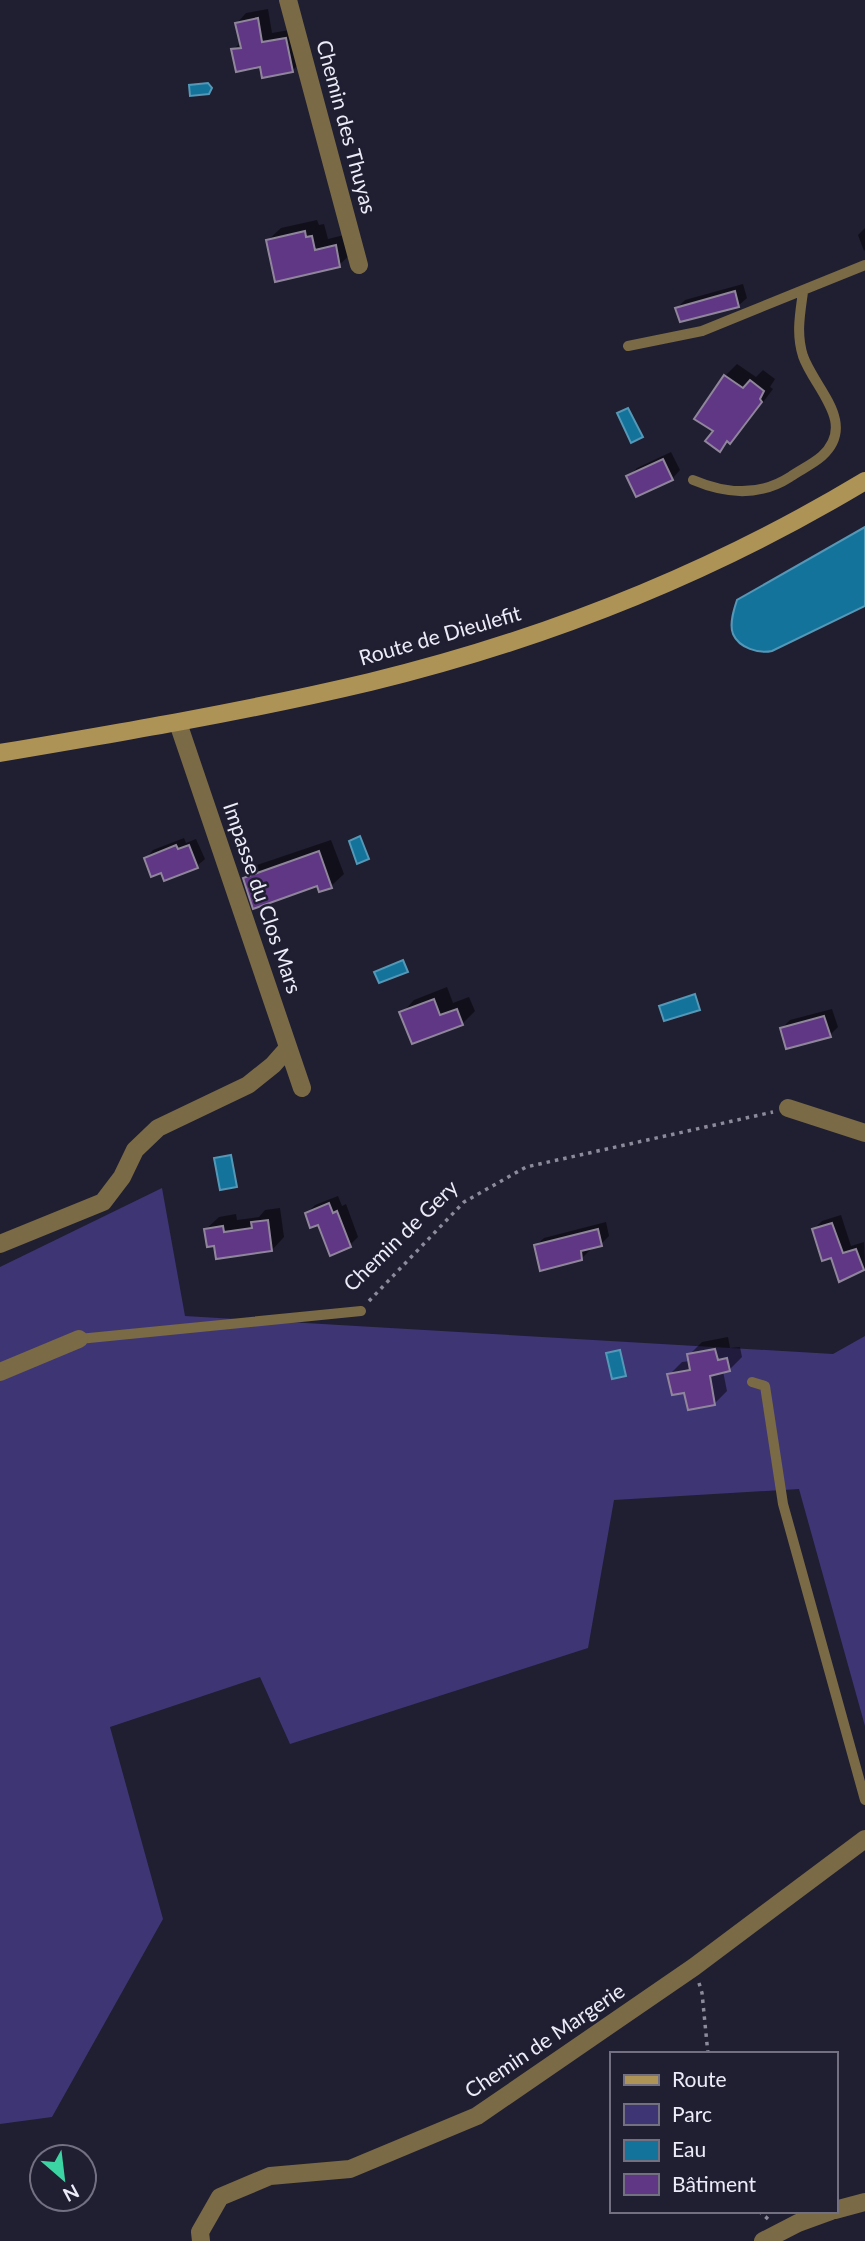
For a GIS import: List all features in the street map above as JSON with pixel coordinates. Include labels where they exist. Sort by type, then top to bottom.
[{"type":"main road","name":"Route de Dieulefit","points":[[0,753],[178,723],[371,681],[491,648],[608,606],[714,562],[747,547],[865,481]]},
{"type":"street","name":"Chemin des Thuyas","points":[[288,0],[359,265]]},
{"type":"street","name":"Impasse du Clos Mars","points":[[178,723],[302,1088]]},
{"type":"street","points":[[0,1244],[103,1202],[122,1177],[135,1150],[158,1128],[248,1085],[273,1065],[288,1048]]},
{"type":"street","points":[[788,1108],[865,1133]]},
{"type":"street","name":"Chemin de Gery","points":[[0,1372],[79,1339]]},
{"type":"street","name":"Chemin de Margerie","points":[[201,2241],[200,2232],[220,2197],[270,2176],[349,2168],[477,2116],[694,1967],[865,1839]]},
{"type":"street","points":[[837,2210],[865,2202]]},
{"type":"street","points":[[763,2241],[798,2223],[827,2213]]},
{"type":"lane","points":[[628,345],[702,331],[865,265]]},
{"type":"lane","points":[[693,480],[717,490],[757,490],[779,484],[822,456],[834,437],[834,411],[804,358],[799,335],[803,292]]},
{"type":"lane","name":"Chemin de Gery","points":[[79,1339],[360,1311]]},
{"type":"lane","points":[[752,1381],[765,1386],[783,1504],[865,1800]]},
{"type":"path","name":"Chemin de Gery","points":[[360,1311],[464,1202],[526,1167],[723,1125],[788,1108]]},
{"type":"path","points":[[694,1967],[702,1993],[708,2052]]},
{"type":"green space","points":[[162,1188],[185,1316],[833,1354],[865,1336],[865,1726],[799,1489],[614,1500],[588,1648],[290,1744],[260,1677],[110,1727],[163,1919],[52,2117],[0,2124],[0,1267]]},
{"type":"water","points":[[208,83],[212,88],[209,94],[190,96],[189,85]]},
{"type":"water","points":[[628,408],[643,437],[631,443],[617,413]]},
{"type":"water","points":[[865,527],[865,606],[772,651],[750,649],[736,639],[732,617],[737,600]]},
{"type":"water","points":[[360,836],[369,859],[357,864],[349,841]]},
{"type":"water","points":[[403,960],[408,972],[379,983],[374,972]]},
{"type":"water","points":[[695,994],[700,1010],[664,1021],[659,1006]]},
{"type":"water","points":[[231,1155],[237,1187],[220,1190],[214,1158]]},
{"type":"water","points":[[620,1350],[626,1376],[612,1379],[606,1353]]},
{"type":"building","points":[[258,18],[262,42],[286,38],[293,72],[262,78],[260,67],[236,72],[231,49],[241,48],[235,23]]},
{"type":"building","points":[[305,231],[306,237],[312,236],[315,250],[336,245],[340,267],[275,282],[266,240]]},
{"type":"building","points":[[735,291],[739,307],[680,322],[675,308]]},
{"type":"building","points":[[724,375],[743,388],[750,380],[764,391],[760,399],[762,402],[730,444],[727,441],[720,452],[705,441],[713,431],[694,419]]},
{"type":"building","points":[[663,459],[673,480],[636,497],[626,476]]},
{"type":"building","points":[[176,845],[178,849],[189,845],[198,868],[164,881],[161,873],[151,877],[144,858]]},
{"type":"building","points":[[319,851],[332,888],[319,892],[317,886],[253,909],[243,878]]},
{"type":"building","points":[[434,999],[440,1015],[457,1009],[463,1025],[412,1044],[399,1012]]},
{"type":"building","points":[[824,1016],[831,1037],[786,1049],[780,1028]]},
{"type":"building","points":[[329,1203],[333,1213],[337,1211],[351,1247],[330,1256],[318,1225],[310,1228],[305,1213]]},
{"type":"building","points":[[268,1220],[272,1251],[216,1259],[214,1246],[207,1247],[204,1229],[223,1226],[224,1232],[252,1228],[251,1222]]},
{"type":"building","points":[[832,1223],[843,1253],[856,1249],[864,1270],[839,1282],[831,1258],[822,1261],[812,1229]]},
{"type":"building","points":[[598,1229],[602,1246],[581,1251],[582,1260],[540,1271],[534,1245]]},
{"type":"building","points":[[715,1349],[718,1360],[727,1358],[730,1371],[710,1376],[715,1405],[688,1410],[684,1393],[672,1395],[667,1374],[690,1370],[687,1354]]}]
